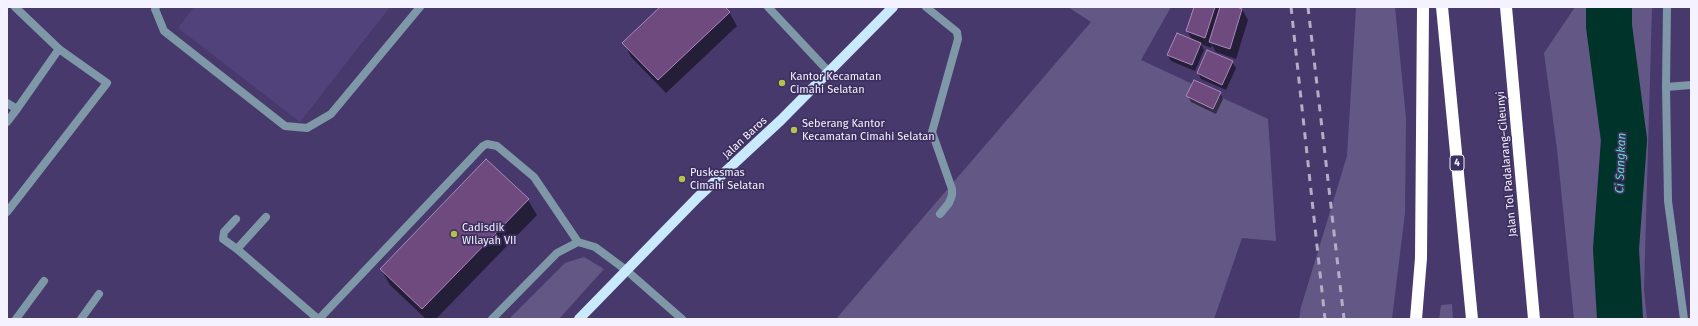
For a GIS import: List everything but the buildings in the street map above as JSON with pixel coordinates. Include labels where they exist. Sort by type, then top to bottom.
[{"type":"highway","points":[[1416,319],[1421,258],[1423,7]]},
{"type":"highway","name":"4","points":[[1442,7],[1472,319]]},
{"type":"highway","name":"Jalan Tol Padalarang–Cileunyi","points":[[1506,7],[1534,319]]},
{"type":"main road","name":"Jalan Baros","points":[[579,319],[698,197],[781,120],[893,7]]},
{"type":"street","points":[[7,212],[107,83],[59,49],[15,7]]},
{"type":"street","points":[[156,7],[155,9],[164,31],[285,126],[307,128],[331,114],[420,7]]},
{"type":"street","points":[[768,7],[828,72]]},
{"type":"street","points":[[926,7],[957,32],[958,39],[932,132],[952,189],[952,196],[940,214]]},
{"type":"street","points":[[1667,7],[1666,86],[1668,201],[1684,319]]},
{"type":"street","points":[[7,122],[59,49]]},
{"type":"street","points":[[1666,86],[1691,85]]},
{"type":"street","points":[[7,103],[17,109]]},
{"type":"street","points":[[236,219],[224,232],[223,239],[237,249],[318,319],[483,146],[487,144],[497,146],[534,177],[578,242],[595,247],[626,270],[682,319]]},
{"type":"street","points":[[237,249],[266,217]]},
{"type":"street","points":[[492,319],[557,253],[578,242]]},
{"type":"street","points":[[16,319],[44,281]]},
{"type":"street","points":[[81,319],[99,294]]},
{"type":"shaded area","points":[[194,7],[390,7],[300,122],[178,28]]},
{"type":"shaded area","points":[[1068,7],[1171,7],[1141,60],[1268,119],[1276,241],[1242,238],[1214,319],[836,319],[1091,22]]},
{"type":"shaded area","points":[[1356,7],[1395,7],[1406,118],[1405,213],[1392,319],[1299,319],[1301,307],[1347,156]]},
{"type":"shaded area","points":[[1575,7],[1652,7],[1644,289],[1647,319],[1574,319],[1557,149],[1544,53]]},
{"type":"shaded area","points":[[584,257],[604,269],[559,319],[509,319],[565,263]]},
{"type":"shaded area","points":[[1452,304],[1453,319],[1439,319],[1441,305]]},
{"type":"waterway","name":"Ci Sangkan","points":[[1609,7],[1609,26],[1624,140],[1616,249],[1620,319]]},
{"type":"railway","points":[[1291,7],[1325,319]]},
{"type":"railway","points":[[1308,7],[1344,319]]},
{"type":"place","name":"Kantor Kecamatan Cimahi Selatan","points":[[782,83]]},
{"type":"place","name":"Seberang Kantor Kecamatan Cimahi Selatan","points":[[794,130]]},
{"type":"place","name":"Puskesmas Cimahi Selatan","points":[[682,179]]},
{"type":"place","name":"Cadisdik WIlayah VII","points":[[454,234]]}]
